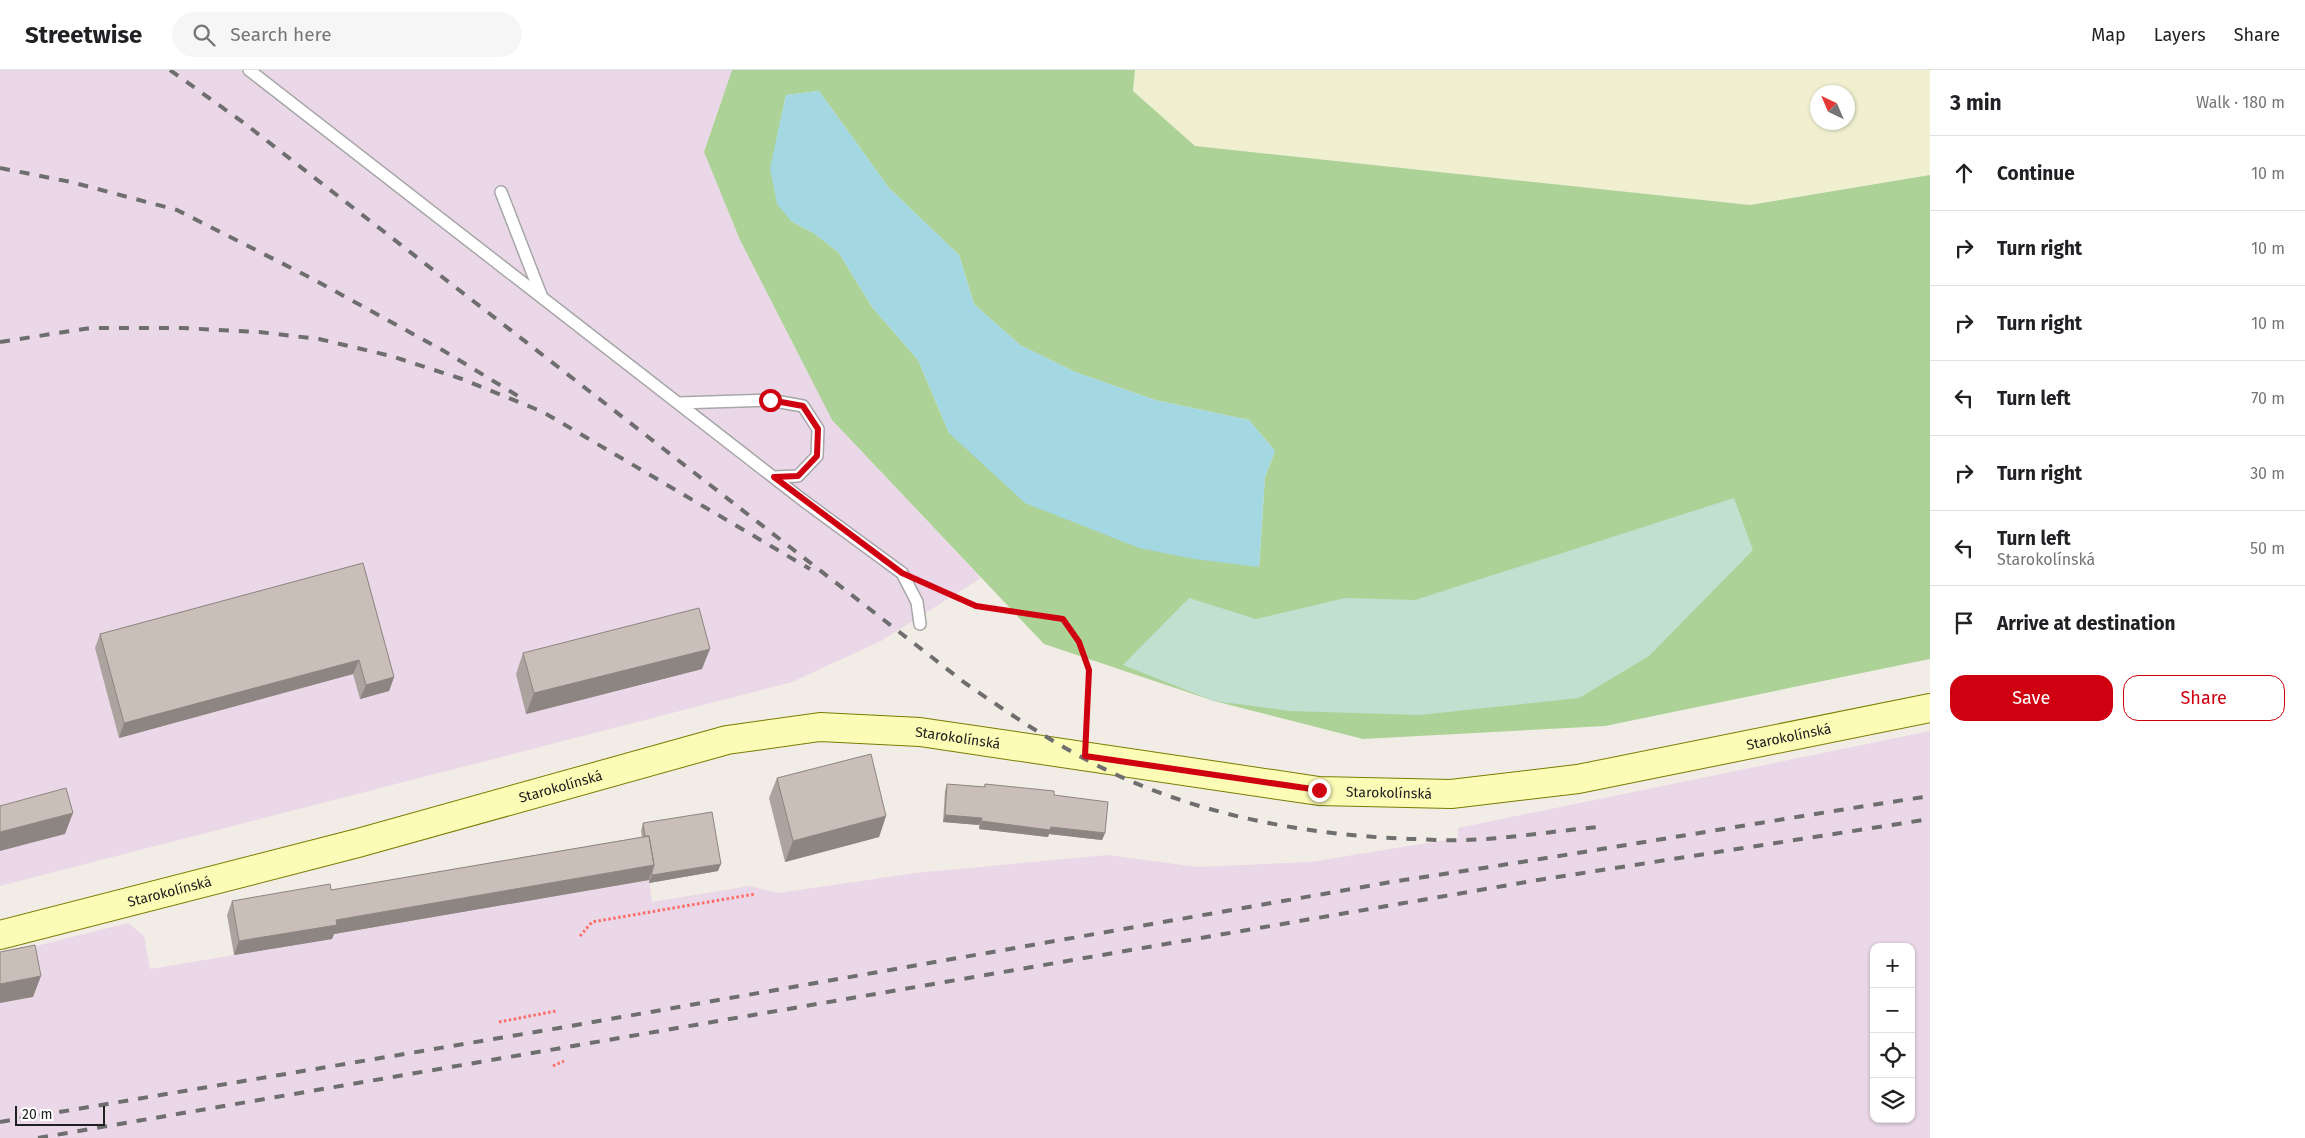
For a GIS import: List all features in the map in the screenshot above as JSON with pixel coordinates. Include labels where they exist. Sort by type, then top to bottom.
[{"type":"street","name":"Starokolínská","points":[[0,935],[358,843],[727,740],[820,728],[920,732],[1319,790],[1451,794],[1578,779],[1930,708]]},
{"type":"lane","points":[[249,70],[774,477],[902,573],[917,602],[920,624]]},
{"type":"lane","points":[[501,192],[542,296]]},
{"type":"lane","points":[[679,403],[770,400],[803,406],[818,429],[817,456],[798,476],[774,477]]},
{"type":"path","points":[[902,573],[976,606],[1063,619],[1079,642],[1089,670],[1085,756]]},
{"type":"path","points":[[580,936],[592,922],[755,894]]},
{"type":"path","points":[[498,1022],[556,1012]]},
{"type":"path","points":[[553,1066],[564,1061]]},
{"type":"shaded area","points":[[0,70],[732,70],[704,152],[740,240],[832,420],[981,578],[881,641],[792,682],[0,886]]},
{"type":"shaded area","points":[[1930,731],[1930,1138],[0,1138],[0,955],[128,923],[144,936],[150,969],[331,939],[331,934],[649,880],[652,902],[750,886],[778,893],[915,873],[1108,855],[1197,867],[1310,862],[1458,838],[1458,828]]},
{"type":"green space","points":[[732,70],[1135,70],[1133,91],[1195,146],[1750,205],[1930,175],[1930,659],[1605,726],[1363,739],[1214,701],[1044,644],[832,420],[740,240],[704,152]],"holes":[[[819,91],[889,188],[959,255],[974,304],[1020,345],[1075,372],[1155,400],[1249,420],[1275,451],[1265,477],[1259,567],[949,433],[918,360],[872,307],[839,253],[815,234],[791,221],[777,137],[786,95]]]},
{"type":"green space","points":[[1135,70],[1930,70],[1930,175],[1750,205],[1195,146],[1133,91]]},
{"type":"green space","points":[[1734,498],[1753,550],[1649,656],[1579,698],[1419,715],[1291,711],[1214,701],[1123,665],[1189,598],[1256,619],[1345,598],[1415,600]]},
{"type":"water","points":[[819,91],[889,188],[959,255],[974,304],[1020,345],[1075,372],[1155,400],[1249,420],[1275,451],[1265,477],[1259,567],[1194,559],[1139,548],[1025,503],[949,433],[918,360],[872,307],[839,253],[815,234],[791,221],[777,204],[770,168],[786,95]]},
{"type":"building","points":[[363,563],[394,677],[366,685],[359,660],[124,723],[100,634]]},
{"type":"building","points":[[699,608],[710,649],[534,693],[523,653]]},
{"type":"building","points":[[871,754],[886,816],[793,841],[777,778]]},
{"type":"building","points":[[947,784],[985,787],[985,784],[1054,791],[1054,795],[1108,802],[1105,833],[1051,827],[1050,830],[981,821],[982,818],[945,815]]},
{"type":"building","points":[[66,788],[73,813],[0,832],[0,806]]},
{"type":"building","points":[[712,812],[721,864],[652,875],[654,865],[649,836],[645,836],[643,823]]},
{"type":"building","points":[[649,836],[654,865],[336,920],[337,925],[239,941],[232,901],[330,884],[331,890]]},
{"type":"building","points":[[35,945],[41,976],[0,984],[0,952]]},
{"type":"railway","points":[[170,70],[244,123],[965,683],[1077,755],[1152,790],[1187,802],[1223,813],[1297,828],[1372,837],[1456,840],[1497,838],[1598,827]]},
{"type":"railway","points":[[0,168],[71,182],[177,210],[311,278],[444,351],[518,396]]},
{"type":"railway","points":[[0,342],[90,328],[182,328],[259,332],[319,339],[391,356],[462,379],[543,412],[810,569]]},
{"type":"railway","points":[[0,1122],[559,1028],[1397,881],[1930,796]]},
{"type":"railway","points":[[38,1138],[1538,880],[1930,819]]},
{"type":"route","points":[[770,400],[803,406],[818,429],[817,456],[798,476],[774,477],[804,501],[902,573],[976,606],[1063,619],[1079,642],[1089,670],[1085,756],[1319,790]]}]
